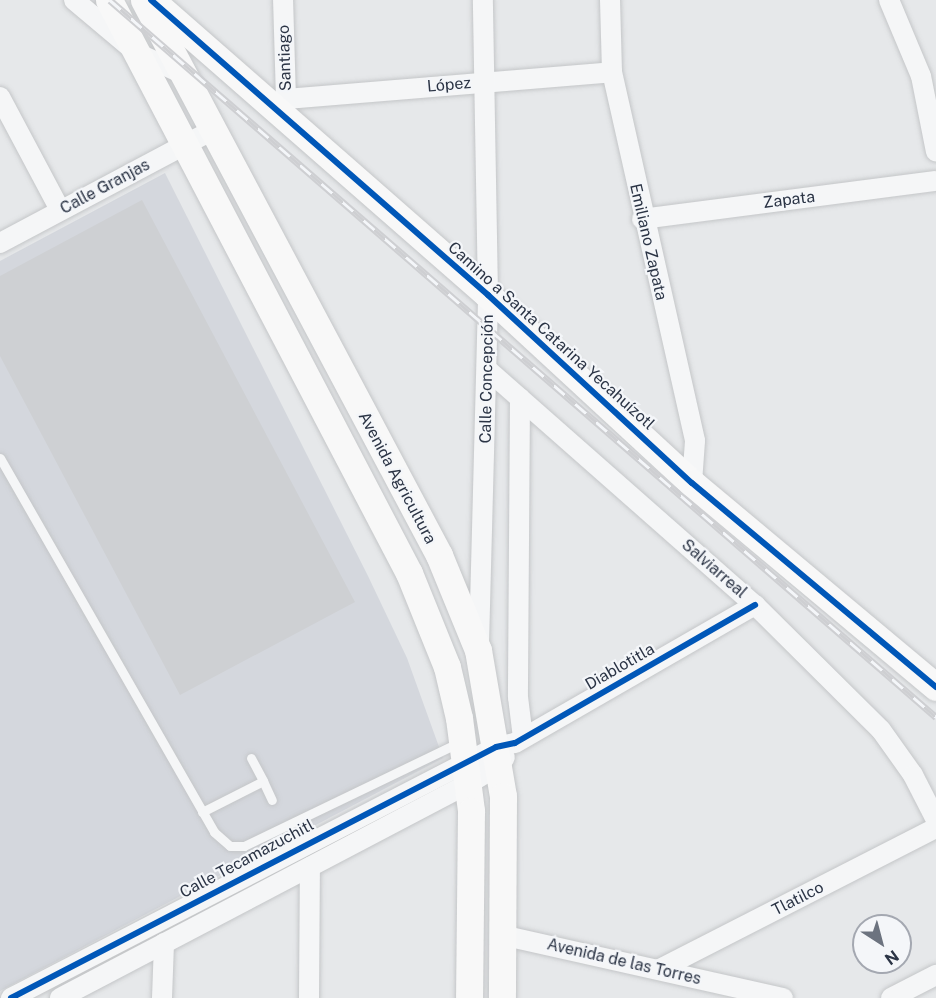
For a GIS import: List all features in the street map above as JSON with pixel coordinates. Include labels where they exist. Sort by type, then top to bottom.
[{"type":"main road","name":"Avenida Agricultura","points":[[109,0],[409,573],[447,667],[465,763],[469,998]]},
{"type":"main road","name":"Avenida Agricultura","points":[[144,0],[211,131],[439,555],[478,650],[508,748],[501,935],[502,998]]},
{"type":"main road","name":"Camino a Santa Catarina Yecahuízotl","points":[[151,0],[282,106],[692,483],[936,687]]},
{"type":"street","points":[[74,0],[137,54],[183,74]]},
{"type":"street","name":"Santiago","points":[[282,106],[283,0]]},
{"type":"street","name":"Calle Concepción","points":[[478,650],[488,370],[483,0]]},
{"type":"street","name":"Emiliano Zapata","points":[[610,0],[612,72],[642,219],[695,441],[692,483]]},
{"type":"street","points":[[889,0],[921,76],[936,152]]},
{"type":"street","name":"López","points":[[282,106],[484,82],[612,72]]},
{"type":"street","points":[[0,97],[60,210]]},
{"type":"street","name":"Calle Granjas","points":[[0,243],[211,131]]},
{"type":"street","name":"Zapata","points":[[642,219],[936,181]]},
{"type":"street","name":"Salviarreal","points":[[488,370],[755,605],[881,730],[914,775],[936,820]]},
{"type":"street","points":[[508,748],[518,697],[520,398]]},
{"type":"street","name":"Diablotitla","points":[[508,748],[755,605]]},
{"type":"street","name":"Calle Tecamazuchitl","points":[[11,998],[465,763],[508,748]]},
{"type":"street","name":"Calle Tecamazuchitl","points":[[60,998],[310,867],[465,763]]},
{"type":"street","name":"Tlatilco","points":[[660,969],[936,828]]},
{"type":"street","points":[[309,998],[310,867]]},
{"type":"street","name":"Avenida de las Torres","points":[[501,935],[783,998]]},
{"type":"street","points":[[162,998],[164,943]]},
{"type":"street","points":[[891,998],[936,975]]},
{"type":"lane","points":[[0,458],[202,812],[214,832],[230,846],[244,846],[465,763]]},
{"type":"lane","points":[[251,758],[272,800]]},
{"type":"lane","points":[[202,812],[263,781]]},
{"type":"shaded area","points":[[165,173],[407,658],[443,758],[0,991],[0,261]]},
{"type":"building","points":[[142,200],[355,602],[180,695],[0,356],[0,276]]},
{"type":"railway","points":[[110,0],[936,717]]},
{"type":"cycle path","points":[[151,0],[488,295],[692,483],[936,687]]},
{"type":"cycle path","points":[[11,998],[496,747],[515,743],[755,605]]}]
